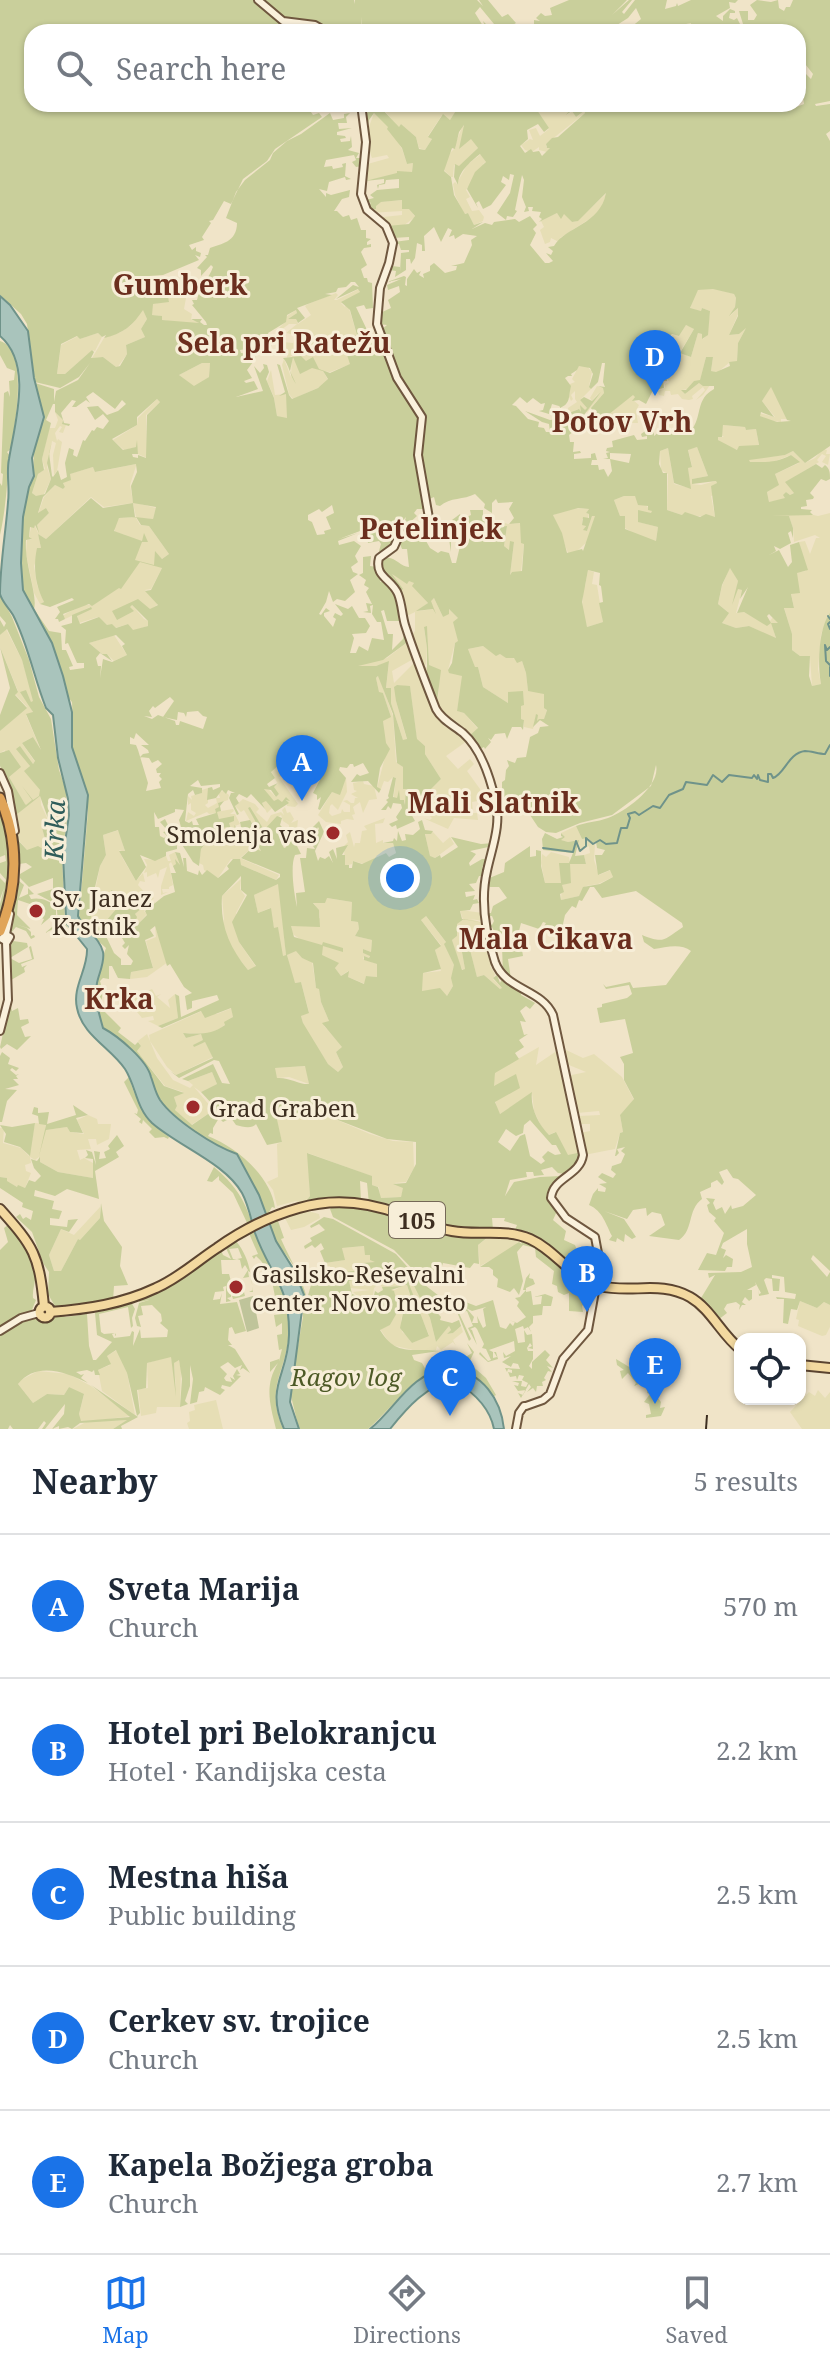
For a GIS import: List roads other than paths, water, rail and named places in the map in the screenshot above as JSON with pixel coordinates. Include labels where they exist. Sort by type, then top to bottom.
[{"type":"highway","points":[[0,798],[9,822],[14,850],[13,884],[3,919]]},
{"type":"highway","points":[[0,804],[12,851],[10,891],[3,919],[4,935]]},
{"type":"main road","points":[[258,0],[283,21],[307,24]]},
{"type":"main road","points":[[362,112],[366,142],[361,194],[368,213],[386,226],[393,243],[380,288],[377,324],[397,378],[421,414],[418,452],[428,522],[424,529],[399,536],[394,547],[379,558],[378,568],[382,578],[394,587],[398,595],[406,629],[438,713],[465,735],[478,754],[496,800],[495,838],[486,874],[484,912],[495,963],[510,981],[549,1007],[555,1019],[583,1149],[580,1166],[554,1186],[551,1198],[566,1218],[597,1240],[601,1259],[588,1330],[563,1359],[550,1394],[519,1413],[516,1429]]},
{"type":"main road","points":[[0,773],[10,800],[17,860],[15,890],[4,935],[8,1000],[0,1031]]},
{"type":"main road","name":"105","points":[[45,1310],[98,1307],[158,1287],[247,1230],[281,1215],[321,1203],[355,1203],[452,1231],[513,1233],[539,1244],[572,1271],[595,1284],[614,1288],[656,1286],[686,1295],[702,1306],[734,1342]]},
{"type":"main road","points":[[0,1209],[27,1238],[37,1258],[45,1310],[21,1318],[0,1331]]},
{"type":"main road","points":[[806,1366],[830,1368]]},
{"type":"water","points":[[0,296],[28,331],[34,378],[44,417],[32,458],[34,476],[23,517],[23,590],[52,643],[63,676],[72,712],[72,747],[88,795],[78,916],[103,952],[96,989],[100,1017],[103,1028],[144,1063],[166,1108],[195,1132],[237,1154],[259,1195],[276,1241],[294,1270],[304,1295],[290,1402],[299,1429],[284,1429],[277,1402],[288,1349],[286,1304],[255,1233],[242,1193],[213,1164],[152,1123],[139,1104],[125,1069],[91,1034],[77,1008],[77,993],[87,949],[67,924],[63,856],[68,799],[58,758],[53,715],[46,708],[18,626],[0,594],[8,464],[19,377],[10,348],[0,336]]},
{"type":"water","points":[[449,1368],[481,1381],[499,1408],[504,1429],[494,1429],[480,1401],[455,1381],[427,1392],[390,1429],[370,1429],[414,1384],[436,1371]]},
{"type":"waterway","points":[[830,622],[830,629]]},
{"type":"waterway","points":[[830,647],[827,650],[825,645],[826,661],[830,665]]},
{"type":"waterway","points":[[830,667],[830,676]]},
{"type":"waterway","points":[[543,848],[573,852],[576,841],[580,851],[586,846],[586,838],[593,844],[600,840],[606,844],[617,843],[621,828],[627,828],[628,814],[635,812],[639,815],[653,806],[660,808],[669,795],[683,789],[686,782],[707,785],[713,775],[722,782],[729,775],[752,778],[754,775],[757,779],[758,775],[760,780],[768,782],[768,774],[773,778],[777,776],[799,753],[825,754],[830,745]]},
{"type":"railway","points":[[706,1429],[707,1415]]},
{"type":"place","name":"Cerkev sv. trojice","points":[[655,396]]},
{"type":"place","name":"Sveta Marija","points":[[302,801]]},
{"type":"place","name":"Smolenja vas","points":[[333,833]]},
{"type":"place","name":"Sv. Janez Krstnik","points":[[36,911]]},
{"type":"place","name":"Grad Graben","points":[[193,1107]]},
{"type":"place","name":"Gasilsko-Reševalni center Novo mesto","points":[[236,1287]]},
{"type":"place","name":"Hotel pri Belokranjcu","points":[[587,1312]]},
{"type":"place","name":"Kapela Božjega groba","points":[[655,1404]]},
{"type":"place","name":"Mestna hiša","points":[[450,1416]]},
{"type":"district","name":"Gumberk","points":[[180,284]]},
{"type":"district","name":"Sela pri Ratežu","points":[[284,342]]},
{"type":"district","name":"Potov Vrh","points":[[622,421]]},
{"type":"district","name":"Petelinjek","points":[[431,528]]},
{"type":"district","name":"Mali Slatnik","points":[[493,802]]},
{"type":"district","name":"Mala Cikava","points":[[546,938]]},
{"type":"district","name":"Krka","points":[[119,998]]},
{"type":"park label","name":"Ragov log","points":[[346,1376]]}]
